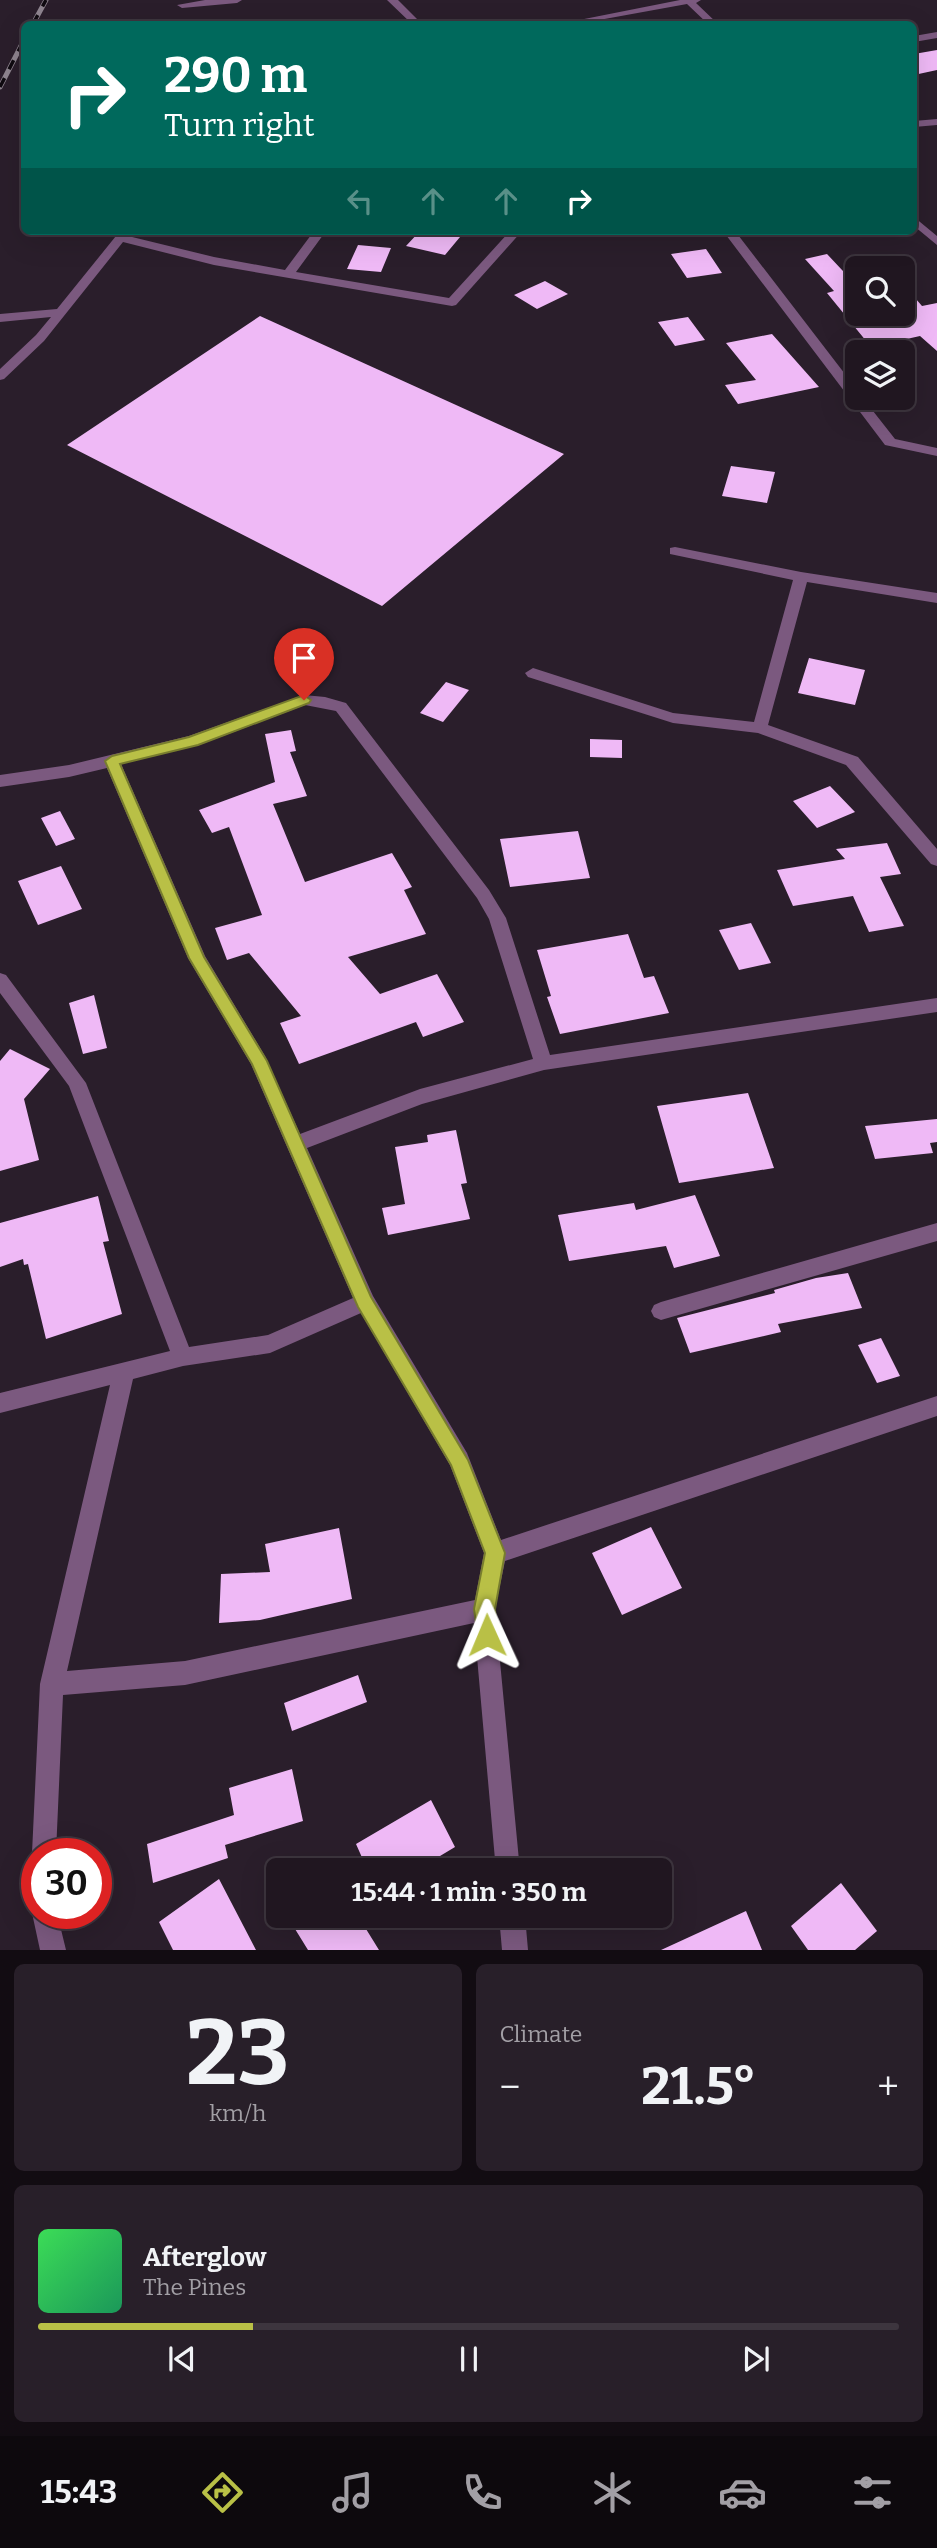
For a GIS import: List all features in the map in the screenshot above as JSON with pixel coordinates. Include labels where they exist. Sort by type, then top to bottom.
[{"type":"street","points":[[182,5],[237,0]]},
{"type":"street","points":[[392,0],[414,21]]},
{"type":"street","points":[[581,21],[692,1],[710,21]]},
{"type":"street","points":[[917,39],[937,36]]},
{"type":"street","points":[[917,124],[937,121]]},
{"type":"street","points":[[917,223],[937,243]]},
{"type":"street","points":[[0,376],[40,338],[122,235]]},
{"type":"street","points":[[126,235],[214,261],[452,302],[512,235]]},
{"type":"street","points":[[288,274],[317,235]]},
{"type":"street","points":[[732,235],[890,442],[937,452]]},
{"type":"street","points":[[0,318],[60,312]]},
{"type":"street","points":[[675,551],[801,577],[937,598]]},
{"type":"street","points":[[760,729],[801,577]]},
{"type":"street","points":[[533,673],[673,718],[760,729],[852,761],[937,860]]},
{"type":"street","points":[[0,781],[69,771],[192,741],[304,700],[325,702],[341,708],[483,894],[497,918],[544,1063]]},
{"type":"street","points":[[112,761],[197,958],[259,1061],[365,1302],[459,1460],[495,1553],[484,1609],[507,1858]]},
{"type":"street","points":[[0,980],[76,1083],[183,1356]]},
{"type":"street","points":[[297,1143],[420,1097],[544,1063],[937,1004]]},
{"type":"street","points":[[661,1311],[937,1232]]},
{"type":"street","points":[[0,1403],[183,1356],[270,1345],[365,1302]]},
{"type":"street","points":[[45,1838],[52,1684],[124,1371]]},
{"type":"street","points":[[495,1553],[937,1406]]},
{"type":"street","points":[[52,1684],[185,1673],[484,1609]]},
{"type":"street","points":[[513,1928],[515,1950]]},
{"type":"street","points":[[48,1929],[53,1950]]},
{"type":"building","points":[[937,50],[937,70],[917,74],[917,53]]},
{"type":"building","points":[[416,235],[462,235],[445,255],[406,246]]},
{"type":"building","points":[[358,245],[391,248],[381,272],[347,269]]},
{"type":"building","points":[[706,249],[722,273],[687,278],[671,254]]},
{"type":"building","points":[[827,254],[845,273],[845,315],[827,293],[834,291],[805,259]]},
{"type":"building","points":[[545,281],[568,294],[537,309],[514,295]]},
{"type":"building","points":[[915,298],[922,306],[937,303],[937,351],[920,336],[902,340],[865,340],[854,326],[915,326]]},
{"type":"building","points":[[260,316],[564,454],[382,606],[67,445]]},
{"type":"building","points":[[688,317],[705,340],[675,346],[658,322]]},
{"type":"building","points":[[772,334],[819,387],[738,404],[725,385],[756,380],[726,343]]},
{"type":"building","points":[[731,466],[775,472],[767,503],[722,496]]},
{"type":"building","points":[[809,658],[865,670],[855,705],[798,693]]},
{"type":"building","points":[[446,682],[469,690],[443,722],[420,713]]},
{"type":"building","points":[[291,730],[296,751],[290,752],[307,796],[273,804],[305,882],[392,853],[412,887],[404,890],[426,934],[348,957],[380,994],[437,974],[464,1022],[423,1037],[416,1022],[299,1064],[280,1023],[301,1016],[249,953],[227,960],[215,928],[262,915],[229,827],[212,833],[199,810],[275,782],[265,734]]},
{"type":"building","points":[[590,739],[622,740],[622,758],[590,757]]},
{"type":"building","points":[[830,786],[855,812],[817,828],[793,801]]},
{"type":"building","points":[[60,811],[75,839],[56,846],[41,818]]},
{"type":"building","points":[[578,831],[590,878],[510,887],[500,839]]},
{"type":"building","points":[[887,843],[901,874],[880,877],[904,926],[869,932],[853,896],[793,906],[777,870],[845,859],[836,849]]},
{"type":"building","points":[[61,866],[82,909],[38,925],[18,881]]},
{"type":"building","points":[[751,923],[771,963],[739,970],[719,930]]},
{"type":"building","points":[[628,934],[644,978],[654,976],[669,1013],[560,1034],[547,997],[551,996],[537,950]]},
{"type":"building","points":[[94,995],[107,1048],[83,1054],[69,1003]]},
{"type":"building","points":[[10,1049],[50,1069],[24,1099],[39,1160],[0,1171],[0,1061]]},
{"type":"building","points":[[748,1093],[774,1168],[679,1183],[657,1106]]},
{"type":"building","points":[[937,1119],[937,1142],[930,1143],[933,1153],[875,1159],[865,1126]]},
{"type":"building","points":[[456,1130],[467,1183],[461,1184],[470,1219],[388,1235],[382,1208],[405,1204],[395,1147],[428,1142],[427,1135]]},
{"type":"building","points":[[695,1195],[720,1256],[674,1268],[666,1246],[569,1261],[558,1215],[634,1203],[636,1210]]},
{"type":"building","points":[[98,1196],[109,1241],[103,1242],[122,1314],[46,1339],[28,1264],[24,1265],[23,1259],[0,1267],[0,1223]]},
{"type":"building","points":[[848,1273],[862,1308],[778,1324],[781,1332],[690,1353],[677,1318],[775,1293],[774,1290],[816,1278]]},
{"type":"building","points":[[881,1338],[900,1376],[877,1383],[858,1345]]},
{"type":"building","points":[[651,1527],[682,1588],[622,1615],[592,1553]]},
{"type":"building","points":[[339,1528],[352,1599],[260,1620],[219,1623],[221,1574],[270,1572],[265,1544]]},
{"type":"building","points":[[358,1675],[367,1702],[292,1731],[284,1703]]},
{"type":"building","points":[[292,1769],[303,1821],[225,1845],[228,1858],[153,1883],[147,1844],[234,1815],[229,1788]]},
{"type":"building","points":[[431,1800],[455,1847],[437,1858],[362,1858],[356,1844]]},
{"type":"building","points":[[219,1879],[256,1950],[173,1950],[159,1922]]},
{"type":"building","points":[[841,1883],[877,1931],[855,1950],[808,1950],[791,1926]]},
{"type":"building","points":[[746,1911],[762,1950],[661,1950]]},
{"type":"building","points":[[294,1928],[365,1928],[379,1950],[308,1950]]},
{"type":"railway","points":[[35,21],[46,0]]},
{"type":"railway","points":[[0,87],[21,46]]},
{"type":"route","points":[[304,700],[235,723],[192,741],[112,761],[197,958],[259,1061],[365,1302],[459,1460],[495,1553],[484,1609],[487,1635]]}]
